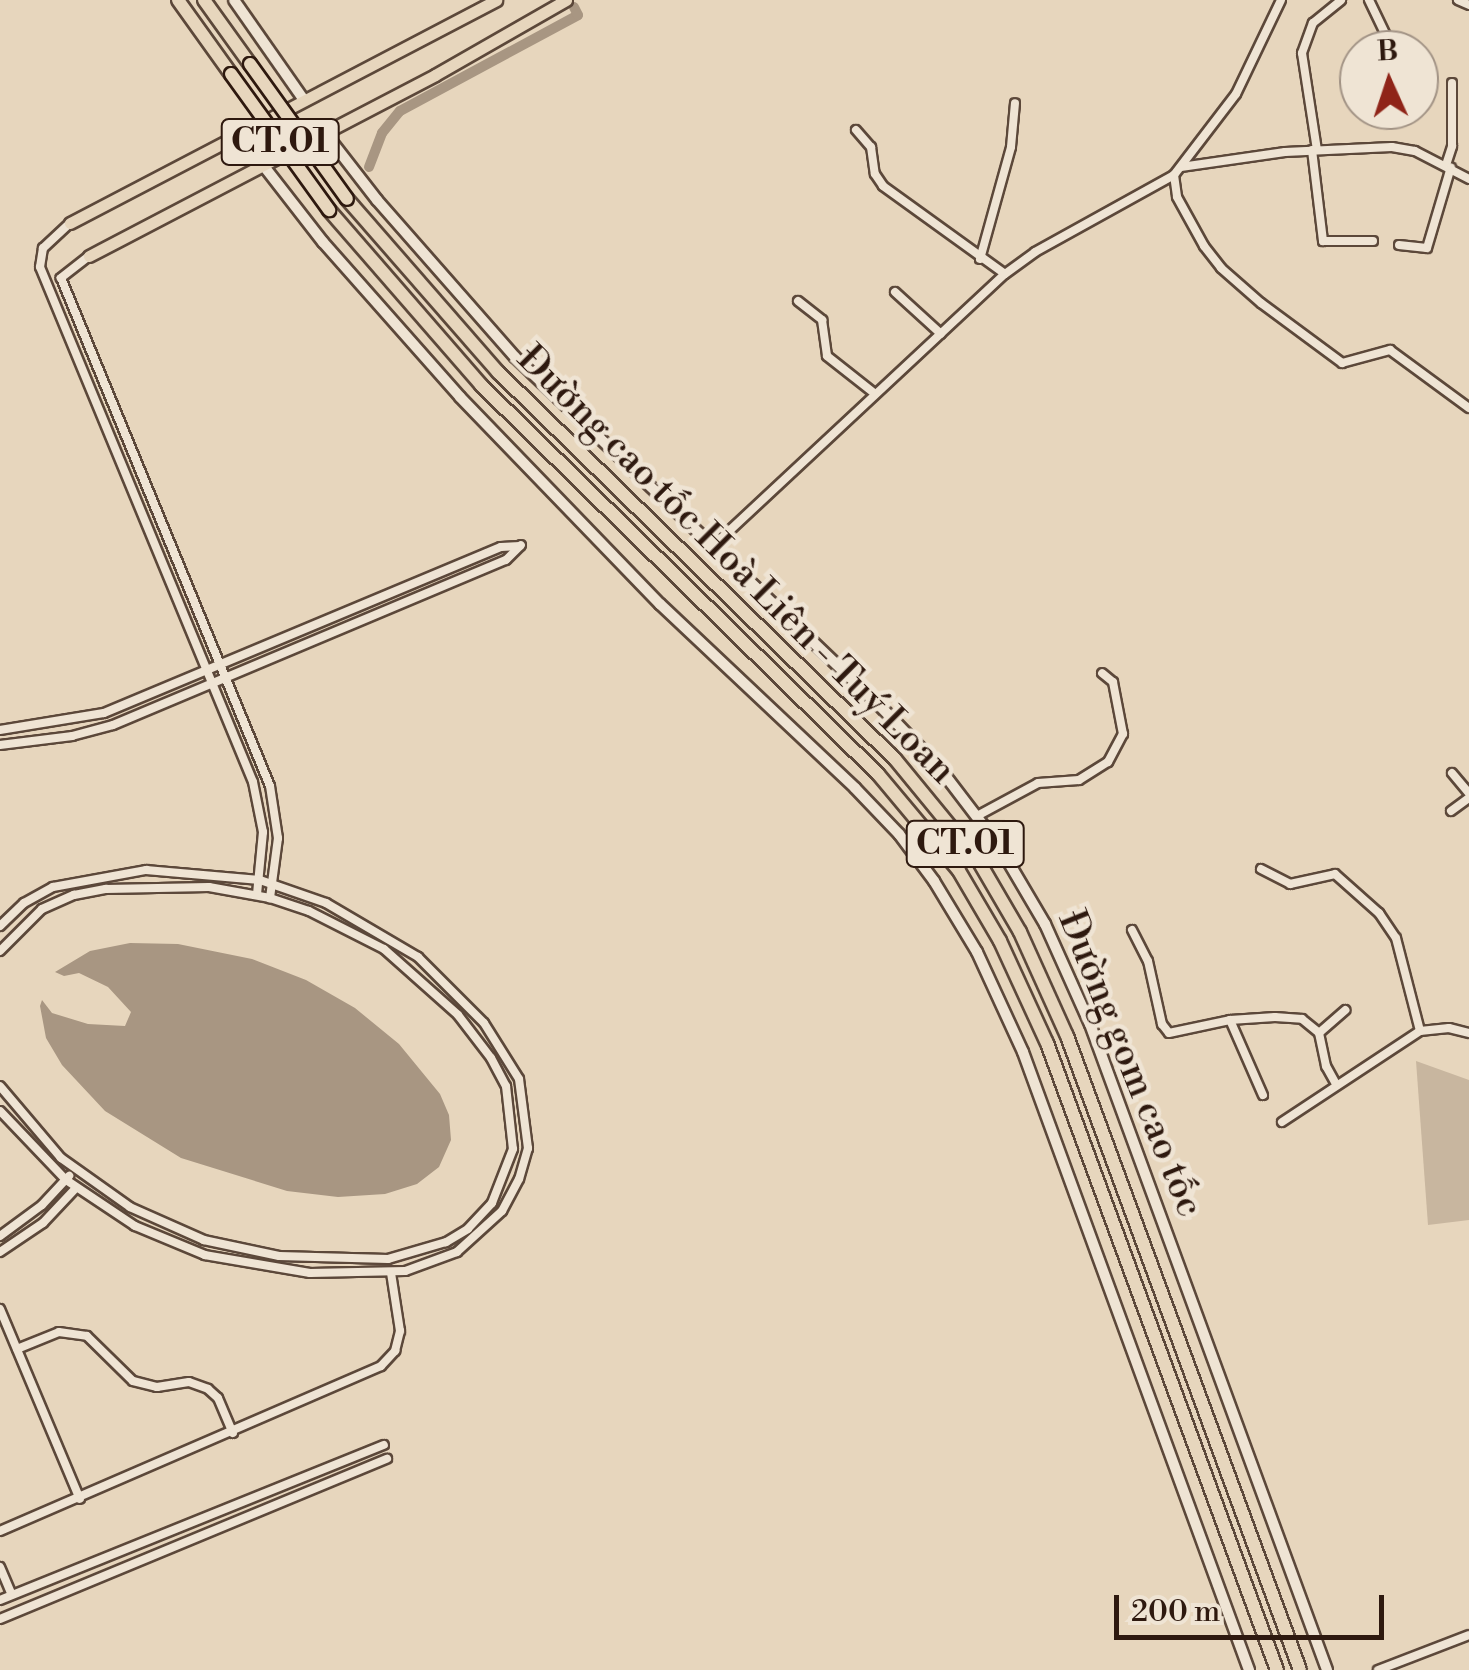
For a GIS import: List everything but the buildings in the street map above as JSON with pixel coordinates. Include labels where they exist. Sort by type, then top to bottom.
[{"type":"highway","name":"Đường cao tốc Hoà Liên - Tuý Loan","points":[[178,0],[329,210],[481,385],[878,774],[959,871],[1000,941],[1047,1044],[1277,1670]]},
{"type":"highway","name":"Đường cao tốc Hoà Liên - Tuý Loan","points":[[204,0],[347,199],[498,372],[894,760],[978,860],[1020,932],[1067,1036],[1300,1670]]},
{"type":"main road","points":[[234,0],[304,100]]},
{"type":"main road","points":[[70,223],[496,0]]},
{"type":"main road","points":[[90,256],[566,0]]},
{"type":"main road","name":"Đường gom cao tốc","points":[[324,133],[376,200],[515,357],[879,705],[938,766],[976,816],[1045,924],[1090,1024],[1327,1670]]},
{"type":"main road","points":[[264,165],[312,228],[460,397],[660,604],[855,788],[899,834],[934,881],[977,952],[1023,1052],[1249,1670]]},
{"type":"street","points":[[712,546],[1004,274],[1047,244],[1174,175],[1251,70],[1281,0]]},
{"type":"street","points":[[1342,0],[1313,22],[1302,53],[1323,241],[1374,241]]},
{"type":"street","points":[[1369,0],[1383,30]]},
{"type":"street","points":[[1458,0],[1469,5]]},
{"type":"street","points":[[1400,245],[1428,248],[1452,146],[1452,83]]},
{"type":"street","points":[[980,259],[1011,147],[1015,103]]},
{"type":"street","points":[[856,130],[871,147],[883,186],[1004,274]]},
{"type":"street","points":[[1181,167],[1314,150],[1400,147],[1469,178]]},
{"type":"street","points":[[1174,175],[1177,197],[1204,246],[1261,303],[1342,363],[1390,350],[1469,408]]},
{"type":"street","points":[[70,223],[43,248],[40,267],[259,799],[263,832],[257,894]]},
{"type":"street","points":[[90,256],[65,271],[65,288],[275,805],[274,884],[270,898]]},
{"type":"street","points":[[896,292],[941,334]]},
{"type":"street","points":[[798,302],[822,320],[827,356],[874,392]]},
{"type":"street","points":[[0,730],[94,716],[501,547],[522,546],[506,560],[103,729],[0,744]]},
{"type":"street","points":[[976,816],[1038,783],[1079,780],[1108,762],[1123,734],[1113,682],[1102,673]]},
{"type":"street","points":[[1451,811],[1469,795],[1452,773]]},
{"type":"street","points":[[0,926],[33,897],[88,877],[178,870],[260,880],[361,920],[442,978],[494,1037],[522,1090],[528,1148],[512,1196],[494,1222],[468,1246],[434,1263],[391,1272],[281,1271],[205,1255],[134,1226],[66,1180],[0,1111]]},
{"type":"street","points":[[1261,870],[1290,884],[1335,874],[1379,913],[1396,938],[1420,1031]]},
{"type":"street","points":[[0,951],[33,915],[85,892],[166,884],[270,898],[355,932],[432,988],[492,1058],[510,1097],[514,1149],[500,1190],[468,1229],[436,1247],[402,1257],[333,1260],[279,1256],[204,1240],[130,1207],[75,1169],[36,1132],[0,1086]]},
{"type":"street","points":[[1132,930],[1150,969],[1165,1030],[1179,1034],[1230,1020],[1302,1019],[1319,1033],[1326,1066],[1336,1084]]},
{"type":"street","points":[[432,988],[442,978]]},
{"type":"street","points":[[1319,1033],[1345,1010]]},
{"type":"street","points":[[1230,1020],[1263,1095]]},
{"type":"street","points":[[1282,1122],[1420,1031],[1450,1028],[1469,1033]]},
{"type":"street","points":[[0,1236],[30,1216],[75,1169]]},
{"type":"street","points":[[0,1252],[43,1223],[84,1177]]},
{"type":"street","points":[[500,1190],[512,1196]]},
{"type":"street","points":[[0,1531],[233,1433],[387,1362],[400,1330],[391,1272]]},
{"type":"street","points":[[0,1309],[80,1498]]},
{"type":"street","points":[[17,1348],[59,1332],[87,1336],[132,1381],[157,1387],[189,1382],[208,1389],[218,1398],[233,1433]]},
{"type":"street","points":[[0,1600],[384,1445]]},
{"type":"street","points":[[0,1618],[387,1460]]},
{"type":"street","points":[[0,1567],[12,1595]]},
{"type":"street","points":[[1378,1670],[1418,1651],[1469,1635]]},
{"type":"shaded area","points":[[130,943],[178,944],[252,959],[306,980],[355,1008],[399,1044],[440,1094],[449,1115],[451,1140],[439,1167],[417,1184],[385,1194],[338,1197],[287,1191],[181,1158],[105,1111],[62,1065],[46,1038],[40,1006],[42,1000],[52,1013],[88,1024],[125,1026],[131,1012],[108,987],[79,973],[64,976],[55,972],[90,951]]},
{"type":"shaded area","points":[[1416,1061],[1469,1080],[1469,1220],[1428,1225]]},
{"type":"waterway","points":[[369,167],[382,133],[400,111],[578,15],[574,7]]}]
